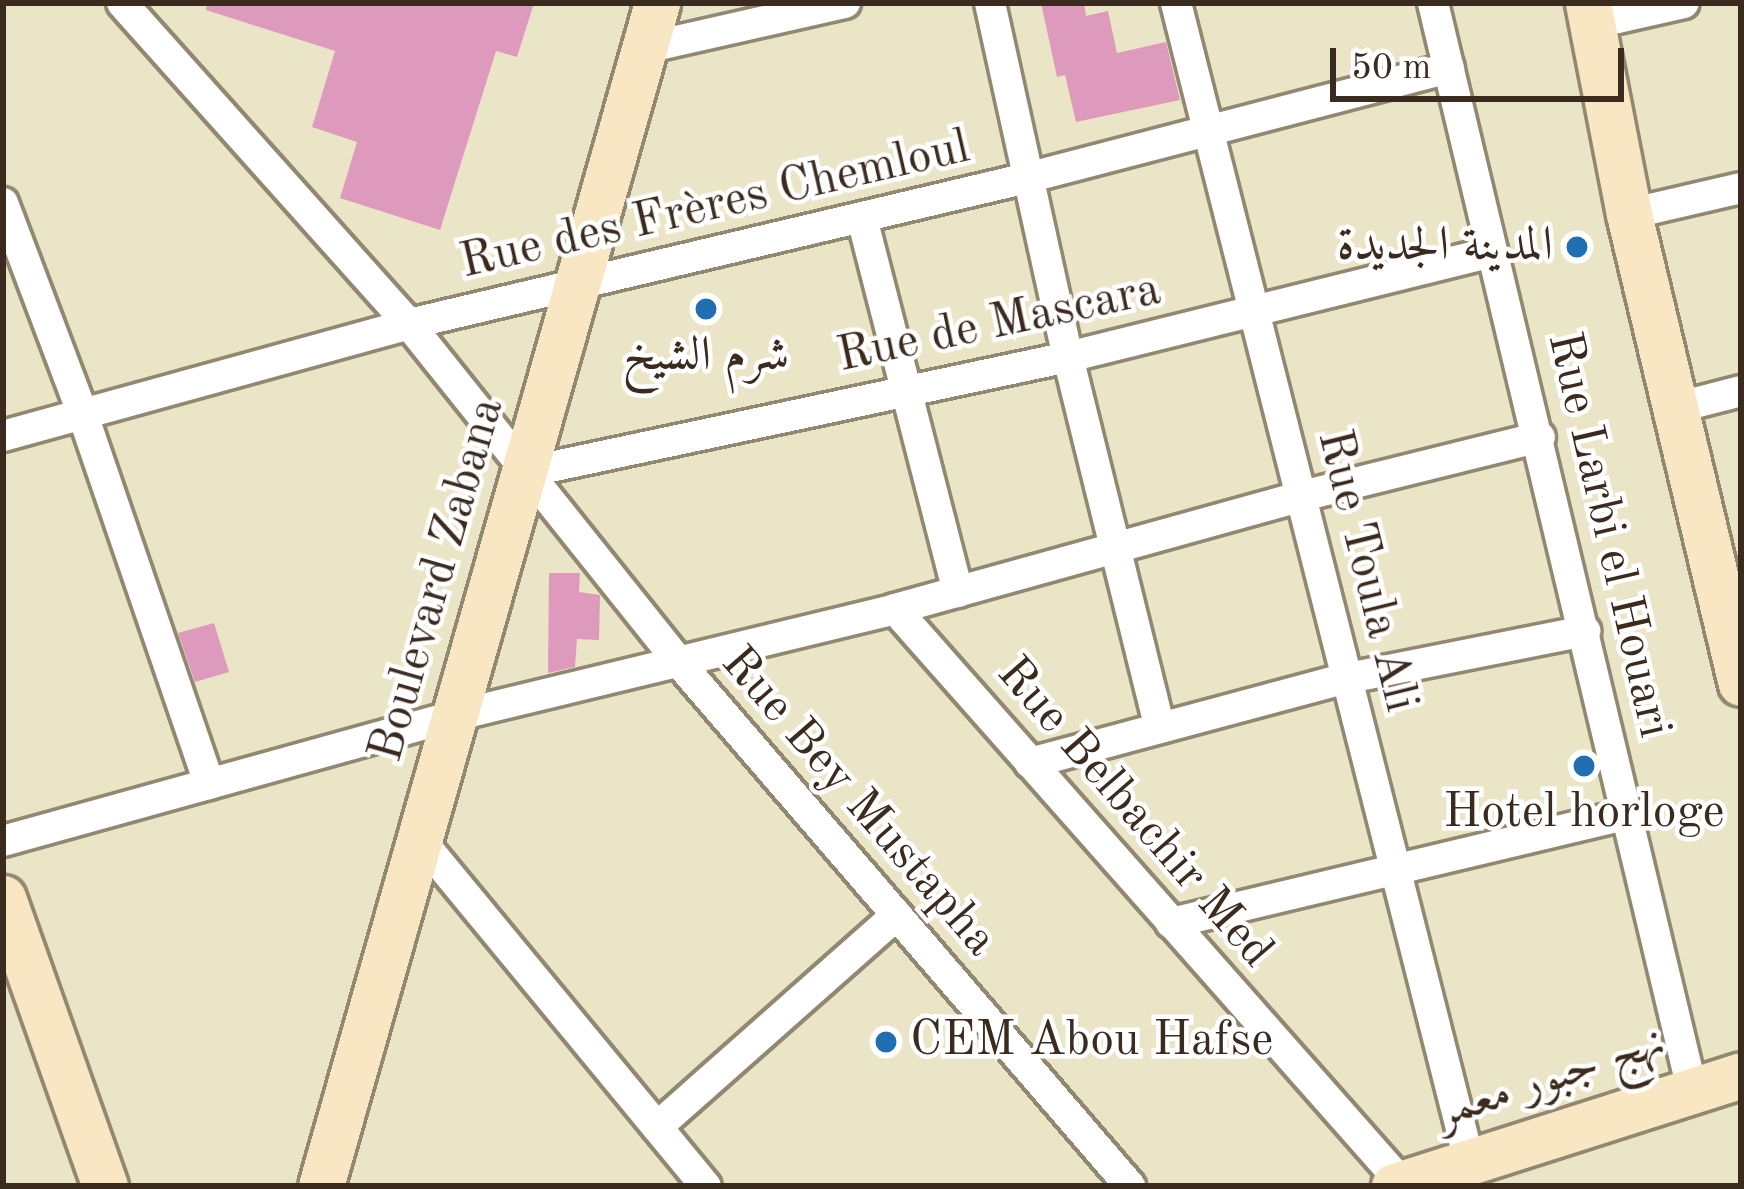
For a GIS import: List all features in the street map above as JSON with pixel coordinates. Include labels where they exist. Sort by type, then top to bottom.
[{"type":"street","name":"Rue Bey Mustapha","points":[[122,3],[409,324],[522,472],[676,659],[1130,1186]]},
{"type":"street","name":"Boulevard Zabana","points":[[321,1186],[657,3]]},
{"type":"street","points":[[645,48],[845,3]]},
{"type":"street","points":[[990,3],[1068,357],[1160,728]]},
{"type":"street","name":"Rue Toula Ali","points":[[1176,3],[1469,1160]]},
{"type":"street","name":"Rue Larbi el Houari","points":[[1433,3],[1692,1090]]},
{"type":"street","points":[[1684,3],[1590,13],[1629,214],[1675,408],[1730,591],[1741,683]]},
{"type":"street","name":"Rue des Frères Chemloul","points":[[3,436],[409,324],[1027,178],[1449,68]]},
{"type":"street","points":[[1629,214],[1741,188]]},
{"type":"street","points":[[3,203],[83,415],[209,784]]},
{"type":"street","points":[[862,218],[958,592]]},
{"type":"street","name":"Rue de Mascara","points":[[522,472],[1068,357],[1492,252]]},
{"type":"street","points":[[1675,408],[1741,391]]},
{"type":"street","points":[[3,842],[454,716],[895,609],[1302,496],[1540,437]]},
{"type":"street","name":"Rue Belbachir Med","points":[[895,609],[1398,1185]]},
{"type":"street","points":[[1030,763],[1348,678],[1585,631]]},
{"type":"street","points":[[1171,922],[1628,814]]},
{"type":"street","points":[[422,842],[706,1186]]},
{"type":"street","points":[[3,898],[105,1186]]},
{"type":"street","points":[[657,1127],[897,915]]},
{"type":"street","name":"نهج جبور معمر","points":[[1398,1185],[1741,1075]]},
{"type":"building","points":[[207,3],[534,3],[517,57],[496,51],[440,230],[340,198],[357,142],[312,127],[335,51],[206,10]]},
{"type":"building","points":[[1041,3],[1084,3],[1086,16],[1108,11],[1117,53],[1166,42],[1180,100],[1076,122],[1065,75],[1057,77]]},
{"type":"building","points":[[549,573],[580,573],[579,592],[600,595],[599,640],[577,639],[575,667],[548,673]]},
{"type":"building","points":[[214,623],[229,672],[195,682],[178,633]]},
{"type":"place","name":"المدينة الجديدة","points":[[1577,247]]},
{"type":"place","name":"شرم الشيخ","points":[[706,309]]},
{"type":"place","name":"Hotel horloge","points":[[1584,766]]},
{"type":"place","name":"CEM Abou Hafse","points":[[886,1042]]}]
